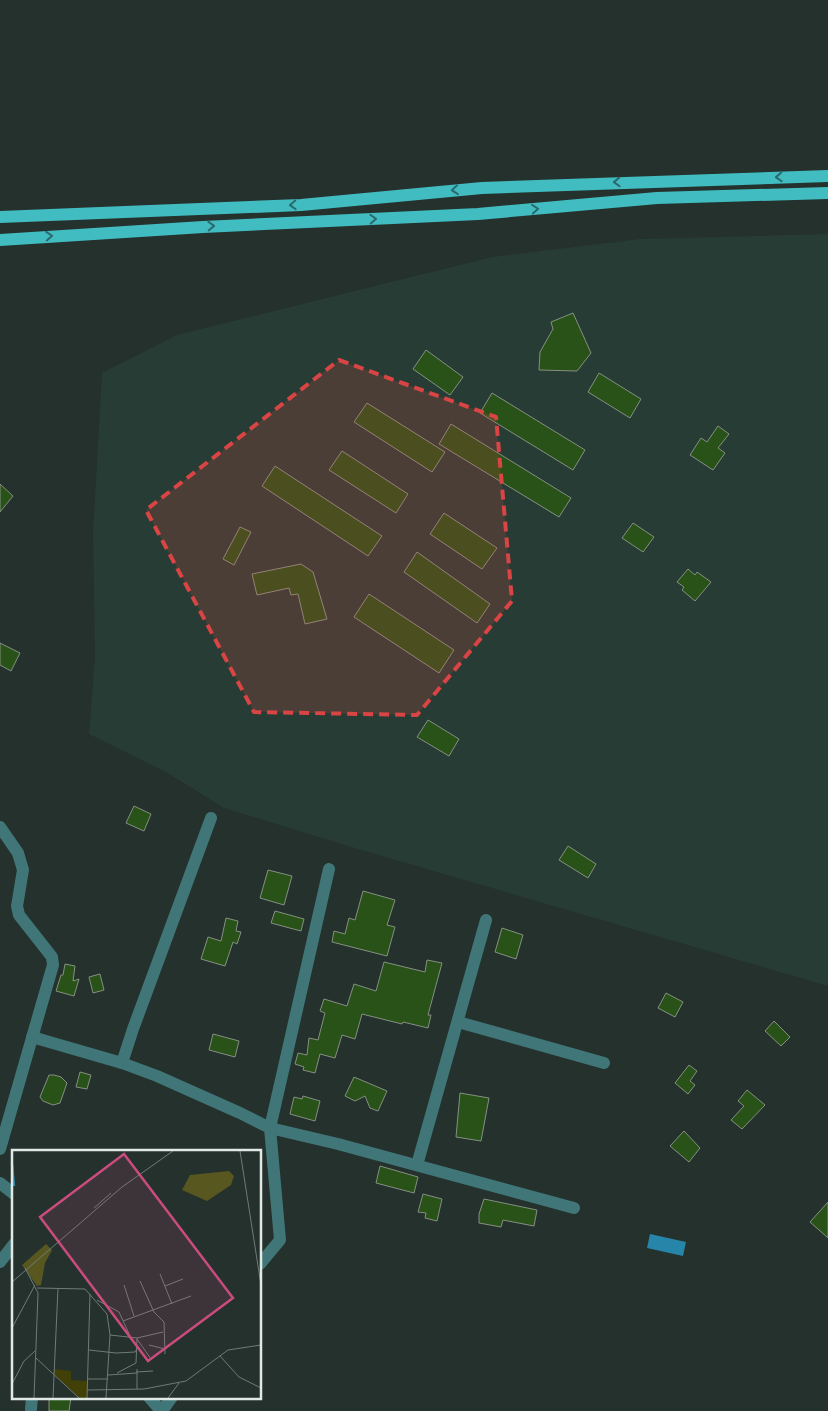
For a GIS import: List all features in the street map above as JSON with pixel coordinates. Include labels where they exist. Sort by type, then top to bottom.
[{"type":"main road","points":[[0,217],[301,205],[482,188],[828,176]]},
{"type":"main road","points":[[0,240],[203,227],[478,214],[657,198],[828,193]]},
{"type":"street","points":[[122,1063],[211,818]]},
{"type":"street","points":[[0,827],[18,852],[23,870],[17,906],[20,915],[52,957],[54,965],[0,1149]]},
{"type":"street","points":[[261,1263],[280,1240],[270,1128],[330,869]]},
{"type":"street","points":[[417,1166],[486,920]]},
{"type":"street","points":[[458,1022],[604,1063]]},
{"type":"street","points":[[32,1037],[122,1063],[157,1076],[270,1128],[338,1144],[574,1208]]},
{"type":"street","points":[[1,1180],[12,1192]]},
{"type":"street","points":[[0,1262],[12,1247]]},
{"type":"street","points":[[150,1398],[161,1411],[171,1398]]},
{"type":"highlighted area","points":[[339,360],[496,417],[512,601],[417,715],[254,712],[146,510]]},
{"type":"shaded area","points":[[828,234],[828,986],[224,808],[166,772],[89,734],[95,657],[93,532],[102,373],[177,335],[492,257],[640,239]]},
{"type":"water","points":[[650,1234],[686,1242],[683,1256],[647,1248]]},
{"type":"building","points":[[573,313],[591,353],[577,371],[539,370],[540,352],[553,329],[551,322]]},
{"type":"building","points":[[426,350],[463,377],[450,395],[413,369]]},
{"type":"building","points":[[599,373],[641,399],[630,418],[588,392]]},
{"type":"building","points":[[492,393],[585,450],[573,470],[480,413]]},
{"type":"building","points":[[367,403],[445,452],[432,472],[354,422]]},
{"type":"building","points":[[451,424],[571,498],[559,517],[439,444]]},
{"type":"building","points":[[718,426],[729,434],[718,448],[725,453],[713,470],[690,455],[701,438],[707,442]]},
{"type":"building","points":[[342,451],[408,494],[396,513],[329,470]]},
{"type":"building","points":[[275,466],[382,536],[368,556],[262,486]]},
{"type":"building","points":[[0,484],[13,496],[0,512]]},
{"type":"building","points":[[444,513],[497,548],[482,569],[430,534]]},
{"type":"building","points":[[633,523],[654,537],[643,552],[622,538]]},
{"type":"building","points":[[240,527],[251,532],[234,565],[223,559]]},
{"type":"building","points":[[417,552],[490,604],[477,623],[404,572]]},
{"type":"building","points":[[301,564],[313,572],[327,619],[305,624],[298,594],[291,595],[289,588],[257,595],[252,574]]},
{"type":"building","points":[[688,569],[695,575],[697,572],[711,582],[695,601],[682,590],[684,587],[677,582]]},
{"type":"building","points":[[369,594],[454,650],[439,673],[354,617]]},
{"type":"building","points":[[0,643],[20,653],[11,671],[0,665]]},
{"type":"building","points":[[428,720],[459,739],[449,756],[417,737]]},
{"type":"building","points":[[134,806],[151,814],[144,831],[126,823]]},
{"type":"building","points":[[568,846],[596,864],[588,878],[559,860]]},
{"type":"building","points":[[268,870],[292,876],[284,905],[260,898]]},
{"type":"building","points":[[363,891],[395,900],[387,925],[395,927],[387,956],[332,942],[334,931],[345,934],[349,918],[355,920]]},
{"type":"building","points":[[275,911],[304,919],[301,931],[271,923]]},
{"type":"building","points":[[226,918],[238,921],[236,931],[241,932],[237,944],[233,942],[225,966],[201,959],[208,937],[221,941]]},
{"type":"building","points":[[502,928],[523,935],[516,959],[495,952]]},
{"type":"building","points":[[427,960],[442,963],[428,1015],[431,1015],[428,1028],[362,1014],[355,1039],[342,1035],[335,1058],[320,1054],[315,1073],[303,1070],[304,1067],[295,1064],[298,1053],[307,1055],[309,1038],[318,1040],[325,1013],[320,1011],[324,999],[347,1006],[354,984],[376,991],[384,962],[425,972]]},
{"type":"building","points":[[65,964],[75,966],[73,981],[79,979],[74,996],[56,991],[61,975],[63,975]]},
{"type":"building","points":[[100,974],[104,990],[93,993],[89,977]]},
{"type":"building","points":[[666,993],[683,1002],[675,1017],[658,1008]]},
{"type":"building","points":[[774,1021],[790,1037],[781,1046],[765,1031]]},
{"type":"building","points":[[213,1034],[239,1041],[235,1057],[209,1050]]},
{"type":"building","points":[[689,1065],[697,1071],[690,1081],[695,1085],[688,1094],[675,1083]]},
{"type":"building","points":[[80,1072],[91,1075],[87,1089],[76,1087]]},
{"type":"building","points":[[49,1075],[61,1077],[67,1083],[60,1103],[53,1105],[43,1101],[40,1097]]},
{"type":"building","points":[[354,1077],[387,1091],[378,1111],[370,1108],[365,1096],[355,1101],[345,1096]]},
{"type":"building","points":[[747,1090],[765,1105],[742,1129],[731,1120],[744,1106],[738,1101]]},
{"type":"building","points":[[460,1093],[489,1098],[481,1141],[456,1137]]},
{"type":"building","points":[[303,1096],[320,1101],[315,1121],[290,1114],[294,1097],[302,1099]]},
{"type":"building","points":[[684,1131],[700,1148],[689,1162],[670,1146]]},
{"type":"building","points":[[380,1166],[418,1177],[414,1193],[376,1183]]},
{"type":"building","points":[[423,1194],[442,1199],[437,1221],[425,1218],[426,1213],[418,1212]]},
{"type":"building","points":[[484,1199],[537,1210],[534,1226],[503,1220],[501,1227],[479,1223],[479,1214]]},
{"type":"building","points":[[828,1202],[828,1238],[810,1222]]},
{"type":"building","points":[[49,1398],[71,1398],[69,1411],[49,1411]]}]
